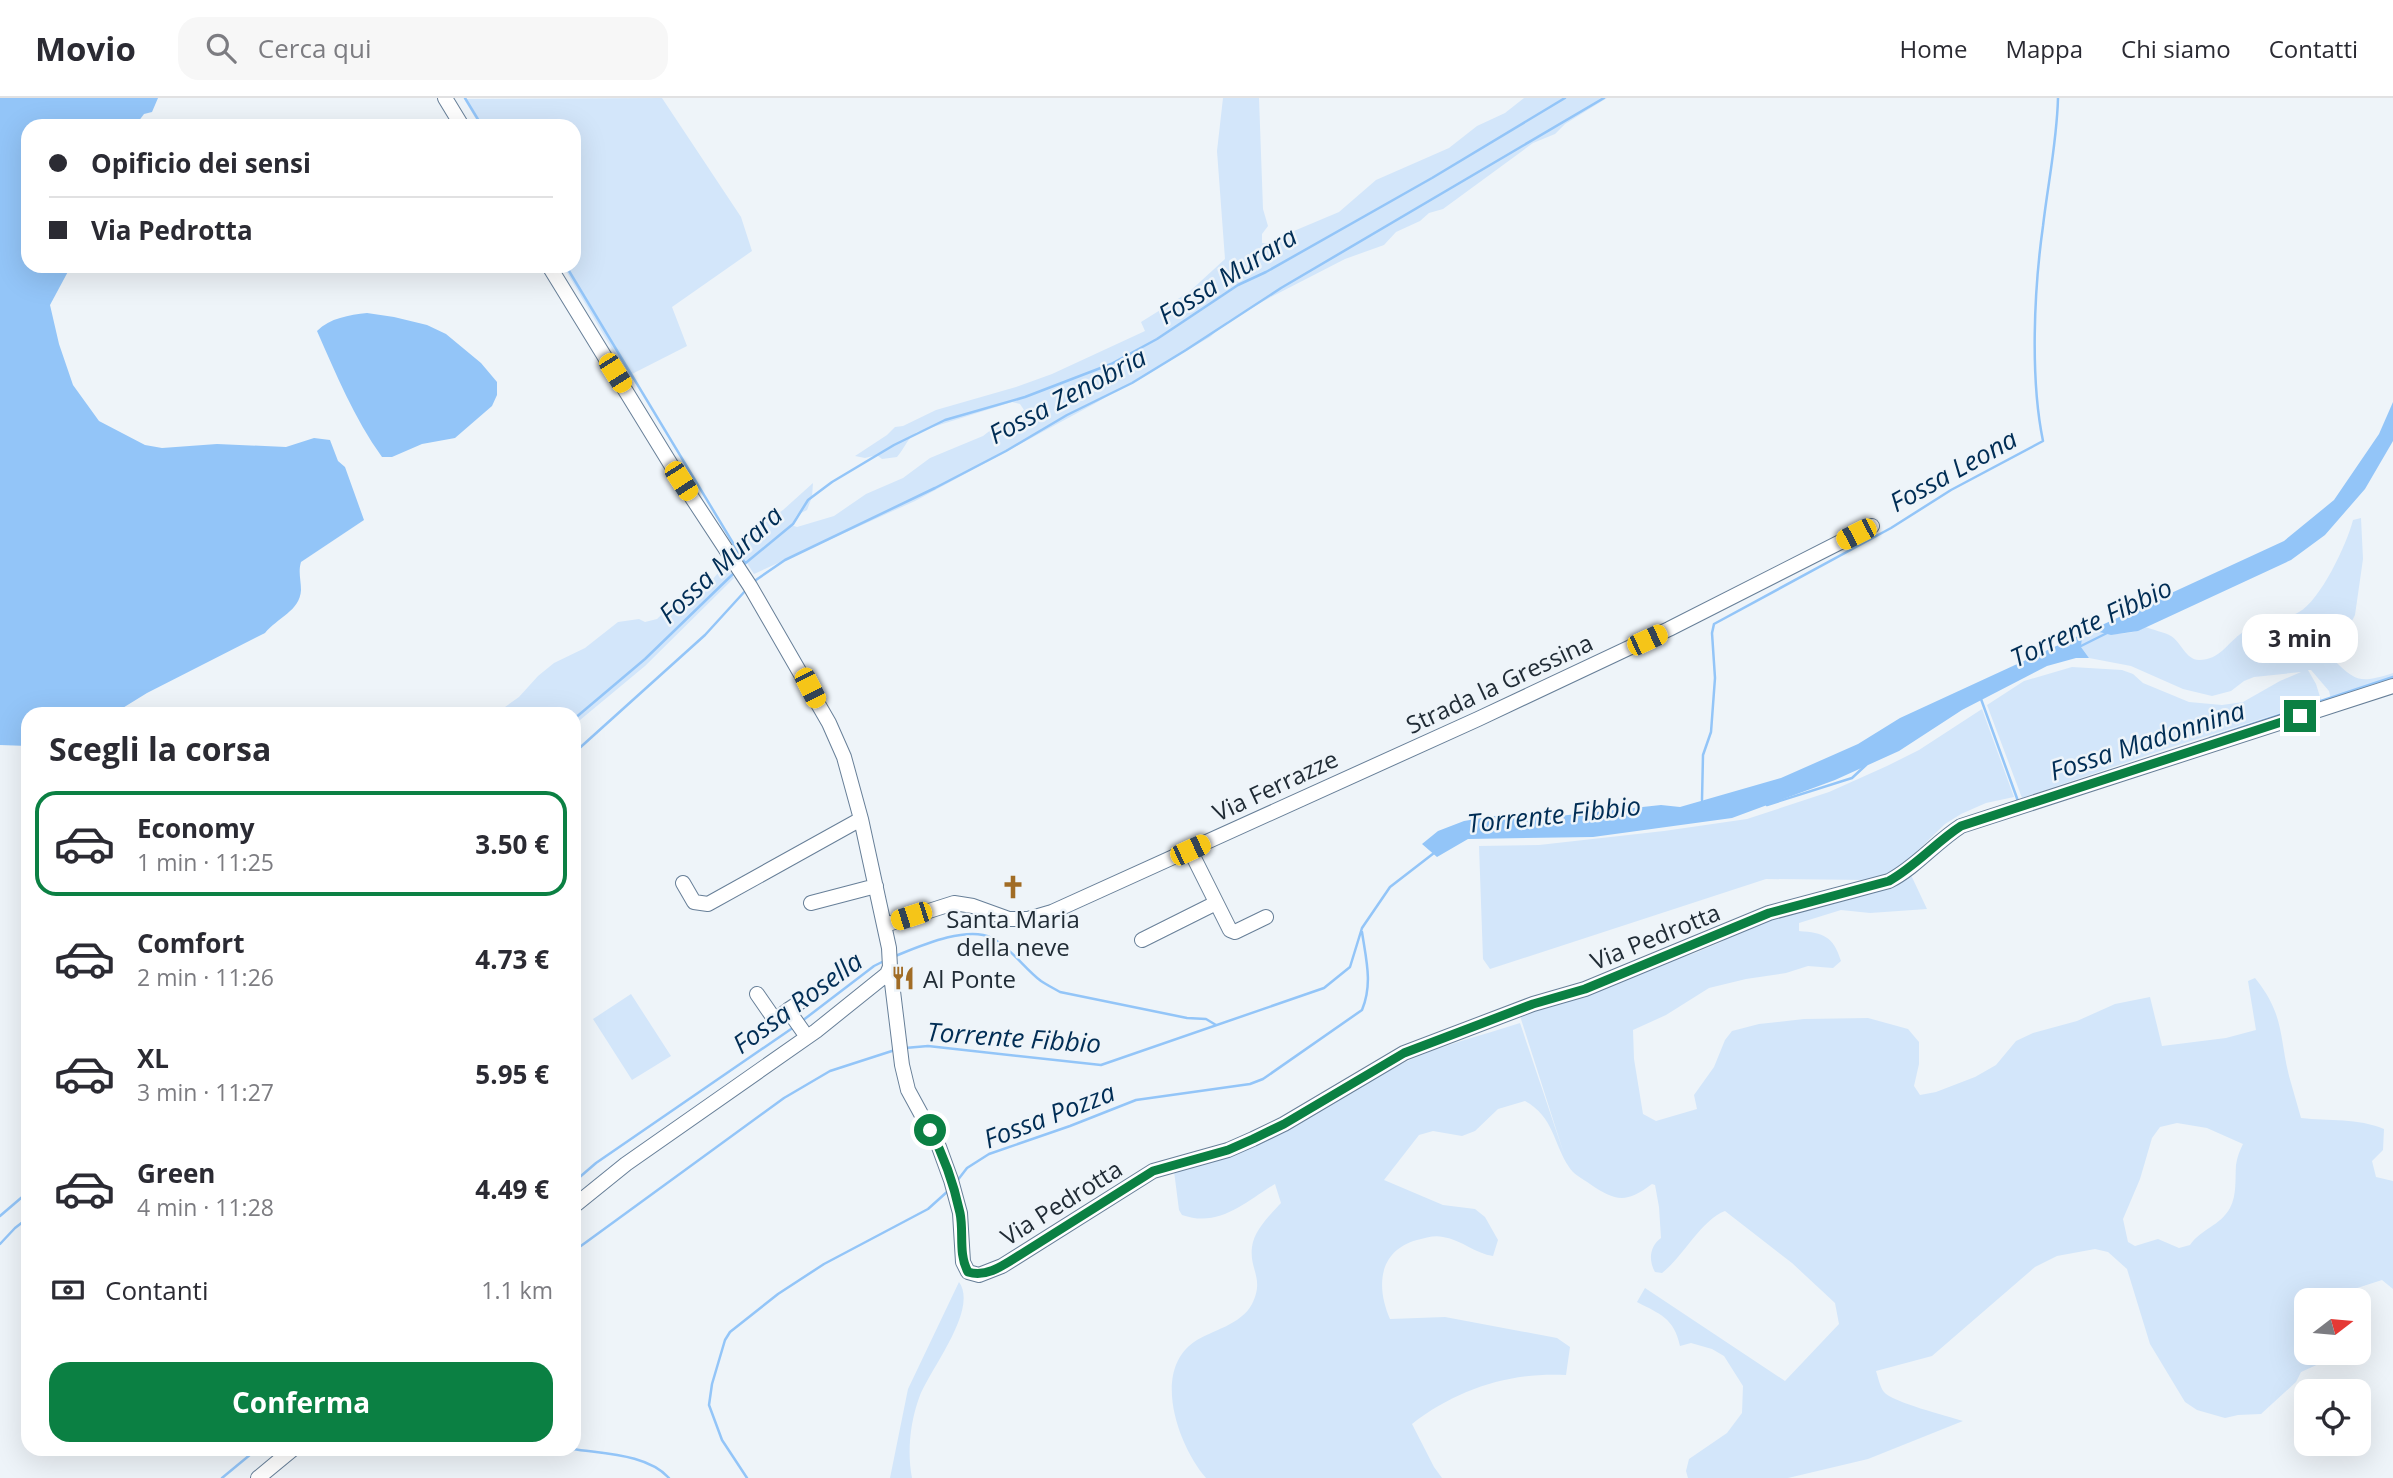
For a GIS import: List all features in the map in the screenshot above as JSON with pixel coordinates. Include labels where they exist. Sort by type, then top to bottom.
[{"type":"street","points":[[445,98],[458,119]]},
{"type":"street","points":[[553,273],[681,481],[743,575],[829,723],[844,757],[861,819],[889,948],[888,970],[797,1023],[581,1200]]},
{"type":"street","name":"Strada la Gressina","points":[[1371,766],[1670,629],[1872,526]]},
{"type":"street","name":"Via Pedrotta","points":[[888,970],[908,1090],[939,1147],[952,1186],[960,1213],[962,1262],[968,1272],[979,1275],[1002,1266],[1153,1171],[1228,1150],[1253,1139],[1404,1053],[1533,1004],[1585,989],[1769,913],[1889,881],[1961,826],[2393,686]]},
{"type":"street","name":"Via Ferrazze","points":[[885,925],[954,903],[973,906],[1009,919],[1028,919],[1073,903],[1371,766]]},
{"type":"street","points":[[683,883],[694,902],[708,904],[861,819]]},
{"type":"street","points":[[1190,850],[1230,930],[1235,932],[1266,917]]},
{"type":"street","points":[[811,903],[876,886]]},
{"type":"street","points":[[1142,940],[1216,903]]},
{"type":"street","points":[[757,994],[775,1020],[797,1023]]},
{"type":"street","points":[[797,1023],[803,1000]]},
{"type":"street","points":[[258,1478],[285,1456]]},
{"type":"shaded area","points":[[662,98],[741,217],[752,251],[672,307],[687,346],[628,376],[567,273],[581,273],[581,119],[476,119],[464,99]]},
{"type":"shaded area","points":[[1223,98],[1259,98],[1263,209],[1268,226],[1262,234],[1262,243],[1273,244],[1282,236],[1339,212],[1376,180],[1449,148],[1477,126],[1505,113],[1524,98],[1607,98],[1565,124],[1555,134],[1533,143],[1443,209],[1429,213],[1420,221],[1396,232],[1384,245],[1345,259],[1271,297],[1228,321],[1210,337],[1094,404],[915,501],[754,574],[739,551],[755,530],[813,483],[807,510],[797,515],[791,525],[797,527],[834,516],[866,494],[903,478],[930,458],[983,436],[996,426],[1014,419],[1024,410],[1020,404],[1012,402],[917,432],[897,457],[882,459],[877,455],[865,458],[855,456],[895,427],[903,426],[936,410],[1052,374],[1145,331],[1141,322],[1189,292],[1225,259],[1217,151]]},
{"type":"shaded area","points":[[2361,518],[2363,559],[2355,615],[2333,659],[2354,677],[2366,679],[2393,673],[2393,682],[2332,703],[2329,691],[2311,670],[2308,670],[2321,700],[2022,798],[1987,705],[2024,681],[2072,667],[2122,670],[2133,674],[2143,683],[2189,702],[2222,705],[2243,702],[2301,672],[2254,677],[2231,691],[2212,696],[2183,689],[2131,666],[2089,658],[2081,647],[2082,638],[2088,629],[2117,634],[2145,627],[2171,636],[2194,659],[2212,657],[2250,628],[2292,615],[2307,606],[2332,571],[2353,520]]},
{"type":"shaded area","points":[[726,564],[734,578],[645,666],[581,719],[581,707],[505,707],[554,663],[585,648],[618,622],[657,619],[678,599],[684,607]]},
{"type":"shaded area","points":[[1982,709],[2014,797],[1986,803],[1961,814],[1945,824],[1891,872],[1868,880],[1766,879],[1490,969],[1483,959],[1479,846],[1539,845],[1747,819],[1829,792],[1887,766],[1919,750]]},
{"type":"shaded area","points":[[1911,875],[1927,909],[1870,913],[1841,910],[1799,923],[1799,931],[1815,933],[1831,941],[1841,961],[1833,968],[1808,966],[1709,988],[1666,1015],[1633,1030],[1634,1059],[1643,1114],[1656,1121],[1697,1109],[1694,1095],[1714,1067],[1725,1040],[1732,1031],[1759,1024],[1804,1019],[1868,1018],[1908,1029],[1919,1042],[1919,1064],[1914,1086],[1920,1095],[1936,1092],[1975,1077],[1996,1065],[2016,1041],[2033,1033],[2077,1021],[2115,1004],[2150,997],[2162,1046],[2226,1038],[2256,1030],[2248,981],[2255,978],[2276,1014],[2301,1118],[2354,1121],[2384,1129],[2383,1150],[2372,1161],[2376,1177],[2393,1181],[2393,1289],[2382,1280],[2357,1288],[2294,1288],[2294,1365],[2316,1365],[2301,1372],[2298,1379],[2294,1379],[2294,1384],[2261,1414],[2225,1418],[2197,1410],[2185,1402],[2150,1344],[2127,1269],[2108,1252],[2095,1249],[2057,1256],[2035,1267],[1932,1356],[1876,1371],[1884,1392],[1889,1396],[1963,1421],[1868,1459],[1788,1478],[1688,1478],[1686,1471],[1689,1459],[1727,1433],[1742,1413],[1743,1386],[1724,1356],[1712,1349],[1691,1343],[1680,1346],[1670,1323],[1637,1302],[1645,1288],[1785,1381],[1839,1324],[1835,1303],[1792,1263],[1725,1211],[1708,1222],[1662,1273],[1655,1272],[1651,1254],[1654,1245],[1661,1238],[1655,1185],[1652,1184],[1635,1195],[1621,1198],[1599,1190],[1571,1170],[1542,1115],[1525,1101],[1498,1109],[1475,1131],[1462,1136],[1433,1131],[1419,1135],[1384,1180],[1443,1205],[1475,1209],[1485,1217],[1498,1240],[1493,1256],[1440,1236],[1404,1245],[1394,1252],[1388,1261],[1382,1283],[1383,1295],[1390,1319],[1445,1317],[1557,1338],[1570,1347],[1566,1375],[1525,1376],[1485,1385],[1447,1401],[1412,1424],[1442,1478],[1206,1478],[1187,1448],[1179,1429],[1172,1390],[1174,1372],[1181,1355],[1194,1342],[1234,1322],[1252,1304],[1257,1287],[1252,1255],[1253,1241],[1263,1223],[1281,1203],[1275,1184],[1242,1206],[1220,1216],[1195,1218],[1182,1215],[1174,1171],[1206,1163],[1264,1140],[1413,1058],[1520,1023],[1564,1154],[1520,1016],[1554,1004],[1583,998],[1656,966],[1721,942],[1760,917]],"holes":[[[2177,1123],[2207,1128],[2243,1144],[2236,1162],[2234,1198],[2226,1214],[2216,1223],[2190,1245],[2179,1248],[2158,1239],[2135,1246],[2128,1242],[2123,1219],[2140,1179],[2152,1138],[2160,1127]]]},
{"type":"shaded area","points":[[631,994],[671,1056],[632,1080],[593,1019]]},
{"type":"shaded area","points":[[959,1282],[963,1294],[963,1308],[958,1324],[924,1386],[913,1418],[910,1438],[912,1478],[890,1478],[908,1389]]},
{"type":"water","points":[[0,98],[158,98],[152,112],[144,114],[140,119],[21,119],[21,273],[67,273],[50,305],[59,344],[73,385],[99,421],[145,445],[162,448],[217,444],[286,447],[314,438],[330,440],[338,461],[345,467],[364,520],[301,562],[301,590],[297,603],[265,633],[124,707],[21,707],[21,746],[0,745]]},
{"type":"water","points":[[367,313],[427,325],[446,334],[481,363],[497,382],[497,395],[492,406],[455,438],[422,444],[392,457],[382,457],[354,411],[317,331],[334,320]]},
{"type":"water","points":[[2393,402],[2393,441],[2365,489],[2325,535],[2291,560],[2138,631],[2111,635],[2091,630],[2284,541],[2334,500],[2379,434]]},
{"type":"water","points":[[2086,632],[2081,647],[2089,658],[2076,658],[2047,666],[1962,710],[1899,751],[1835,780],[1732,818],[1593,837],[1468,839],[1437,857],[1422,844],[1438,831],[1464,821],[1494,816],[1559,816],[1661,805],[1680,807],[1781,778],[1858,744],[1900,718]]},
{"type":"waterway","points":[[465,98],[478,119]]},
{"type":"waterway","name":"Fossa Murara","points":[[742,566],[793,524],[808,500],[832,482],[894,445],[945,420],[1025,397],[1111,364],[1157,339],[1238,285],[1266,272],[1432,178],[1565,98]]},
{"type":"waterway","name":"Fossa Zenobria","points":[[753,582],[785,560],[935,488],[1067,415],[1132,383],[1281,288],[1604,98]]},
{"type":"waterway","name":"Fossa Leona","points":[[1702,800],[1703,755],[1711,732],[1715,678],[1712,633],[1714,624],[1891,528],[1951,490],[2043,441],[2036,390],[2036,306],[2058,98]]},
{"type":"waterway","points":[[570,273],[745,563]]},
{"type":"waterway","name":"Fossa Murara","points":[[581,713],[645,659],[734,573]]},
{"type":"waterway","name":"Fossa Zenobria","points":[[581,747],[705,635],[746,590]]},
{"type":"waterway","name":"Torrente Fibbio","points":[[2079,647],[2107,633]]},
{"type":"waterway","name":"Fossa Madonnina","points":[[2210,738],[2393,677]]},
{"type":"waterway","name":"Fossa Madonnina","points":[[1981,699],[2018,801]]},
{"type":"waterway","name":"Torrente Fibbio","points":[[1767,805],[1852,778],[1866,765]]},
{"type":"waterway","name":"Torrente Fibbio","points":[[905,1048],[928,1046],[1101,1065],[1324,988],[1350,967],[1362,928],[1390,887],[1434,853]]},
{"type":"waterway","name":"Fossa Pozza","points":[[957,1181],[967,1168],[989,1154],[1136,1100],[1250,1084],[1263,1079],[1362,1010],[1368,981],[1362,932]]},
{"type":"waterway","name":"Fossa Rosella","points":[[893,957],[942,939],[969,934],[981,935],[999,942],[1041,981],[1060,992],[1187,1018],[1206,1019],[1216,1025]]},
{"type":"waterway","name":"Fossa Rosella","points":[[802,1021],[884,961]]},
{"type":"waterway","name":"Fossa Rosella","points":[[581,1176],[794,1027]]},
{"type":"waterway","name":"Torrente Fibbio","points":[[581,1246],[784,1098],[830,1071],[895,1050]]},
{"type":"waterway","name":"Fossa Pozza","points":[[747,1478],[722,1440],[709,1405],[712,1384],[725,1340],[730,1332],[778,1294],[824,1264],[928,1209],[948,1191]]},
{"type":"waterway","name":"Fossa Murara","points":[[0,1216],[21,1198]]},
{"type":"waterway","name":"Fossa Zenobria","points":[[0,1244],[21,1223]]},
{"type":"waterway","name":"Torrente Fibbio","points":[[581,1450],[637,1460],[660,1470],[669,1478]]},
{"type":"waterway","name":"Fossa Rosella","points":[[222,1478],[249,1456]]},
{"type":"place","name":"Santa Maria della neve","points":[[1013,887]]},
{"type":"place","name":"Al Ponte","points":[[903,978]]},
{"type":"route","points":[[930,1130],[939,1147],[960,1213],[962,1262],[968,1272],[979,1275],[1002,1266],[1153,1171],[1228,1150],[1253,1139],[1284,1124],[1404,1053],[1533,1004],[1585,989],[1769,913],[1889,881],[1961,826],[2300,716]]}]
